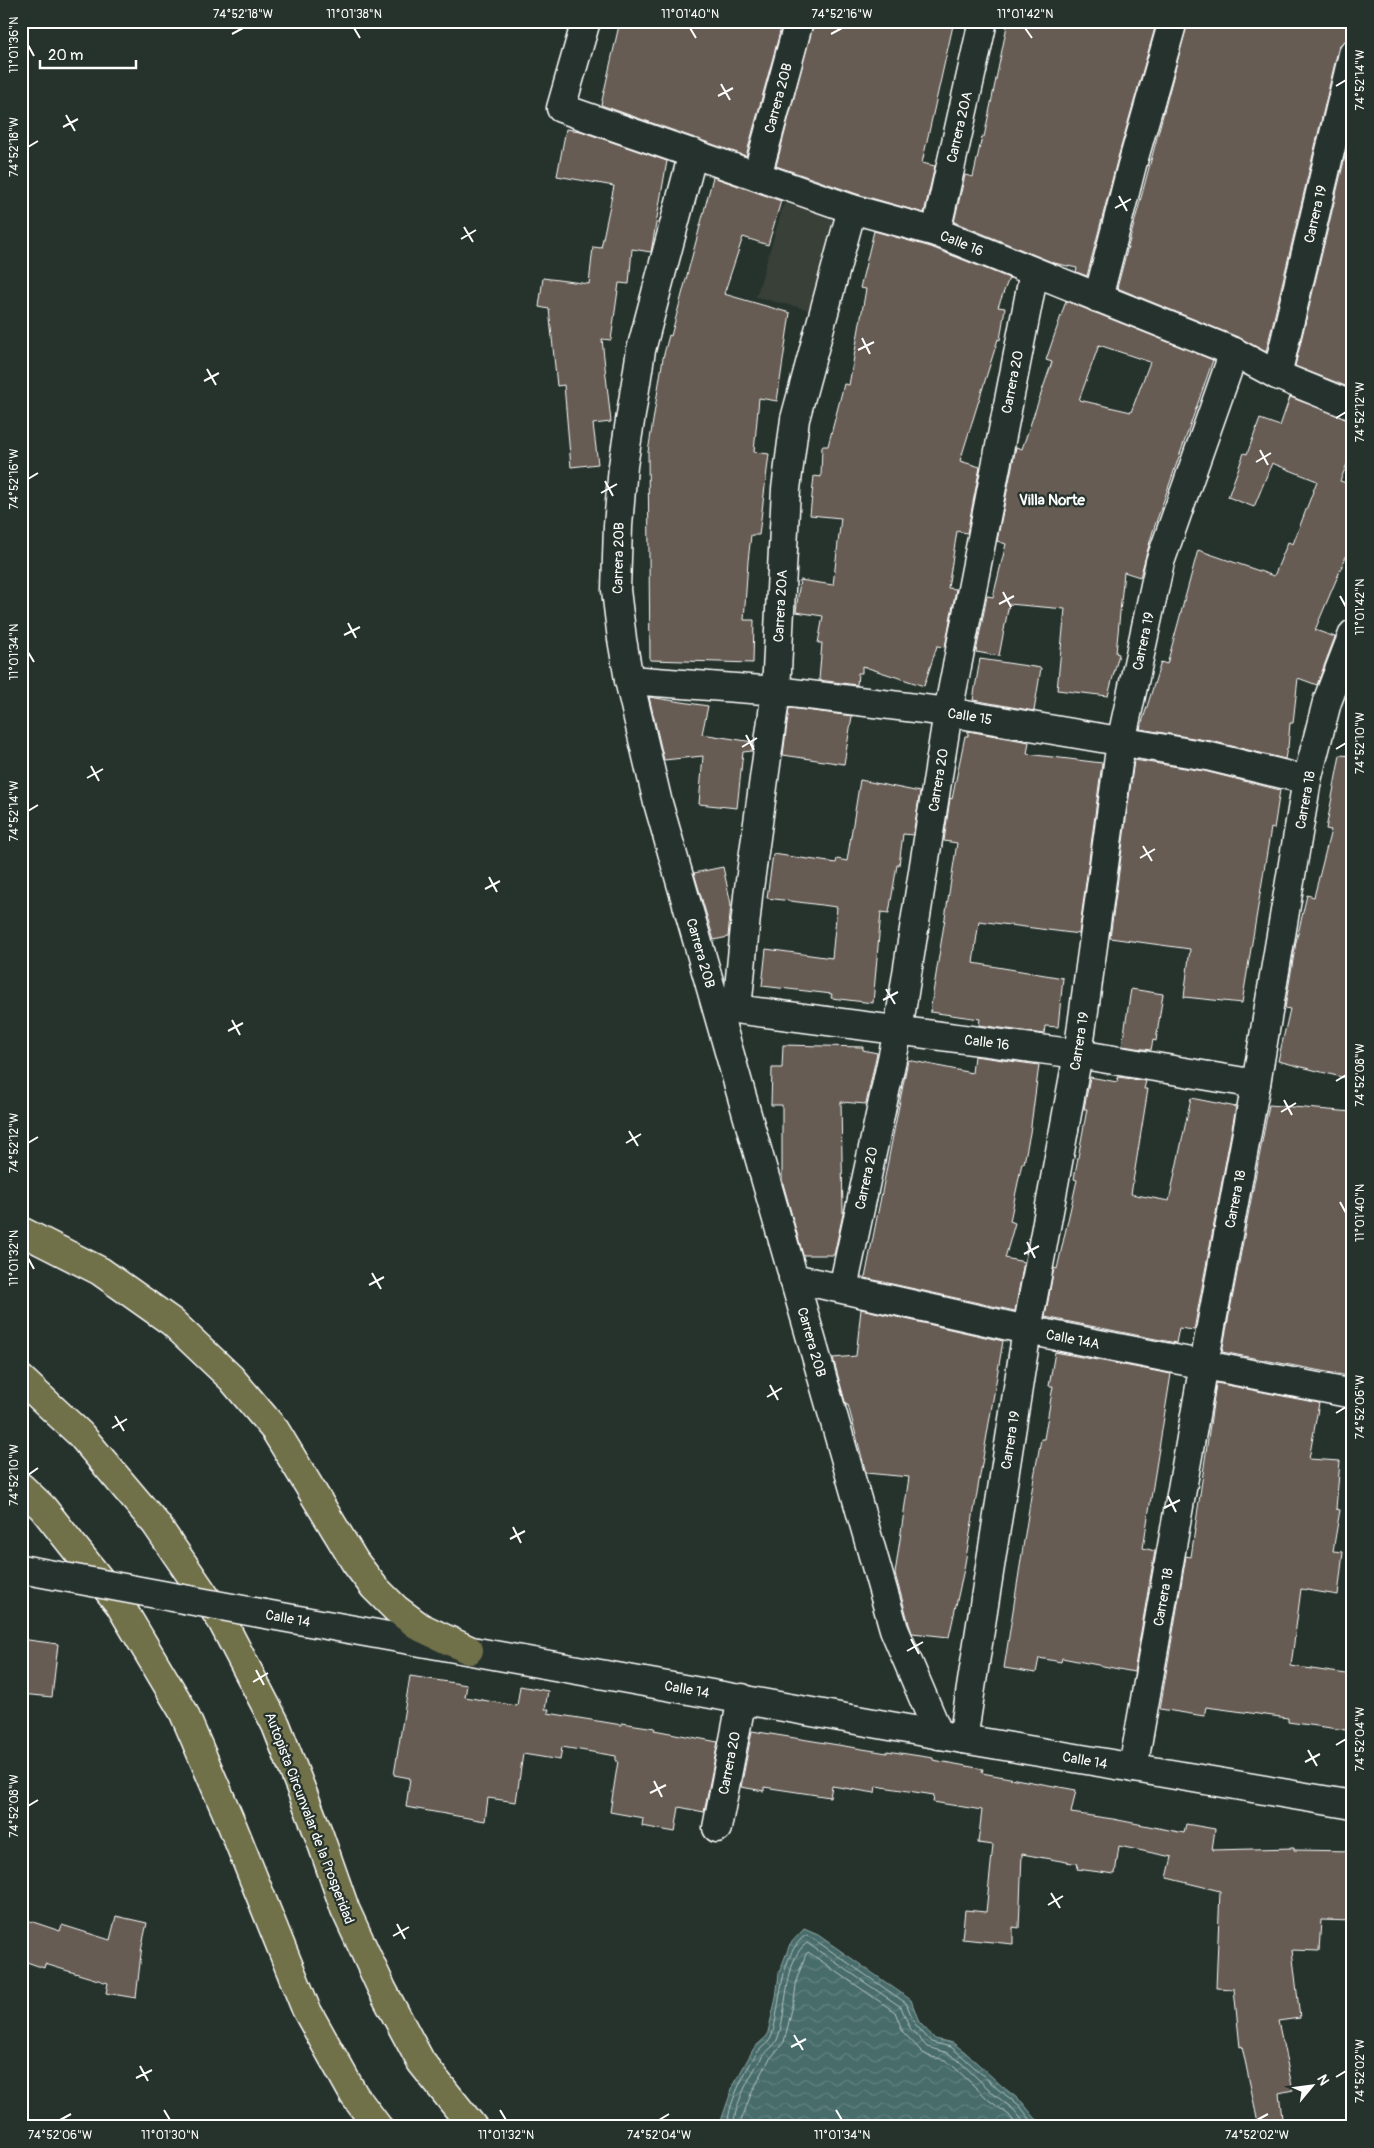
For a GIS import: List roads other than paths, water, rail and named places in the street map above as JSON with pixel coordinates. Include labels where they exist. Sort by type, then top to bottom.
[{"type":"highway","points":[[21,1231],[100,1271],[172,1322],[218,1365],[275,1430],[356,1562],[374,1587],[396,1609],[420,1627],[469,1650]]},
{"type":"highway","name":"Autopista Circunvalar de la Prosperidad","points":[[21,1379],[80,1434],[156,1524],[222,1621],[276,1725],[319,1835],[345,1909],[382,1989],[422,2062],[473,2127]]},
{"type":"highway","points":[[21,1487],[43,1508],[120,1605],[184,1711],[232,1824],[306,2009],[354,2095],[378,2127]]},
{"type":"street","name":"Calle 16","points":[[586,21],[561,108],[852,209],[936,232],[1234,352],[1277,375],[1353,406]]},
{"type":"street","name":"Carrera 20B","points":[[757,176],[799,21]]},
{"type":"street","name":"Carrera 20A","points":[[936,232],[983,21]]},
{"type":"street","points":[[1098,298],[1132,165],[1173,21]]},
{"type":"street","name":"Carrera 19","points":[[1277,375],[1353,54]]},
{"type":"street","name":"Carrera 20B","points":[[693,153],[641,350],[623,466],[618,526],[616,590],[628,680],[658,803],[727,1008],[794,1278],[894,1629],[951,1737]]},
{"type":"street","name":"Carrera 20A","points":[[727,1008],[748,896],[776,691],[786,489],[795,419],[852,209]]},
{"type":"street","name":"Carrera 20","points":[[843,1288],[898,1031],[948,712],[1034,272]]},
{"type":"street","name":"Carrera 19","points":[[951,1737],[1078,1054],[1121,742],[1160,562],[1234,352]]},
{"type":"street","name":"Carrera 18","points":[[1133,1768],[1204,1364],[1256,1084],[1307,780],[1327,702],[1353,634]]},
{"type":"street","name":"Calle 15","points":[[628,680],[776,691],[948,712],[1207,756],[1307,780]]},
{"type":"street","name":"Calle 16","points":[[727,1008],[1078,1054],[1256,1084]]},
{"type":"street","name":"Calle 14A","points":[[794,1278],[1027,1330],[1353,1394]]},
{"type":"street","name":"Calle 14","points":[[21,1569],[951,1737],[1353,1805]]},
{"type":"street","name":"Carrera 20","points":[[717,1828],[742,1698]]},
{"type":"water","points":[[804,1929],[818,1935],[911,2000],[919,2022],[935,2039],[953,2043],[965,2052],[1022,2102],[1036,2119],[1051,2127],[723,2127],[721,2121],[733,2086],[754,2048],[767,2036],[776,1998],[779,1973],[790,1944]]},
{"type":"district","name":"Villa Norte","points":[[1052,500]]}]
